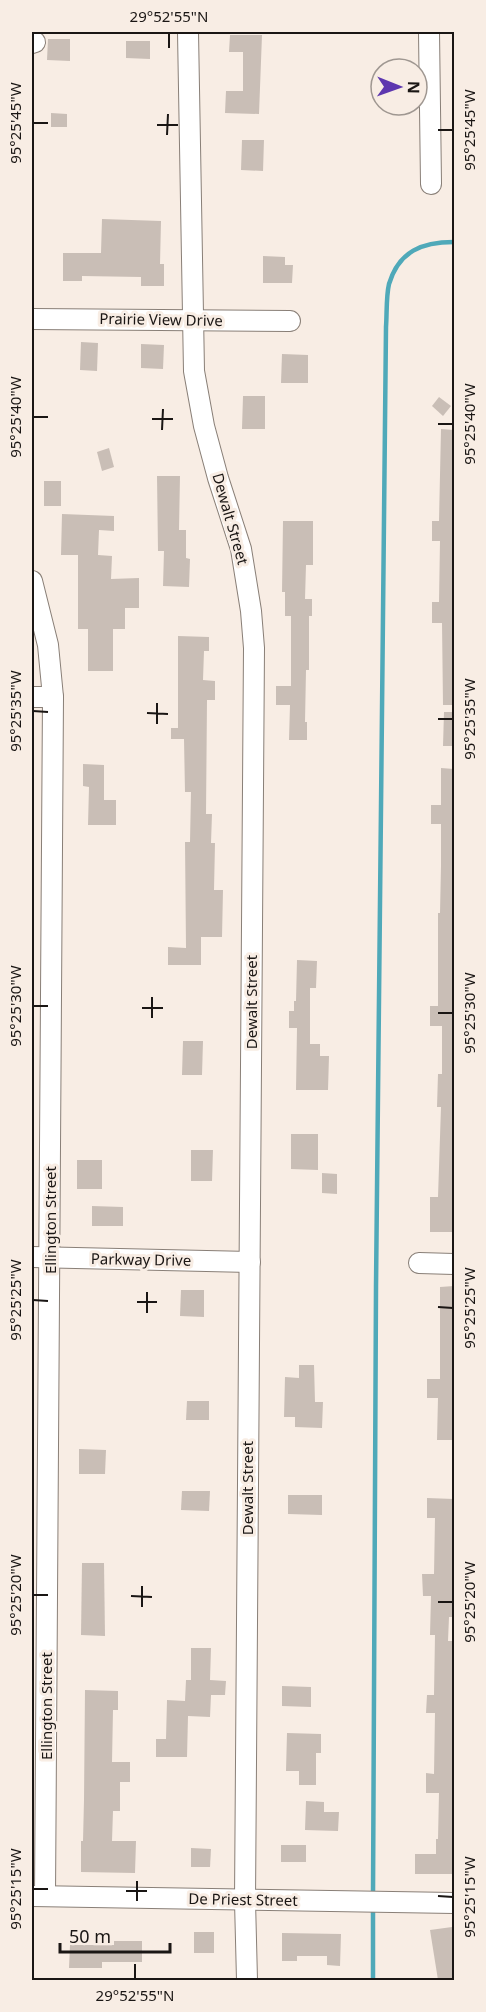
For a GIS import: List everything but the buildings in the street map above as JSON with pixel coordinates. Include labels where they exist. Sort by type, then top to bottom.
[{"type":"street","name":"Dewalt Street","points":[[188,32],[194,371],[204,426],[241,549],[251,611],[254,648],[245,1901],[247,1980]]},
{"type":"street","points":[[429,32],[431,183]]},
{"type":"street","name":"Prairie View Drive","points":[[32,319],[290,321]]},
{"type":"street","name":"Ellington Street","points":[[32,581],[48,645],[53,697],[41,1257],[38,1896]]},
{"type":"street","points":[[32,697],[53,697]]},
{"type":"street","name":"Parkway Drive","points":[[41,1257],[250,1262]]},
{"type":"street","points":[[419,1263],[454,1264]]},
{"type":"street","name":"De Priest Street","points":[[38,1896],[454,1903]]},
{"type":"waterway","points":[[373,1897],[376,1287],[387,300],[393,273],[406,256],[432,244],[454,242]]},
{"type":"waterway","points":[[373,1905],[373,1980]]}]
